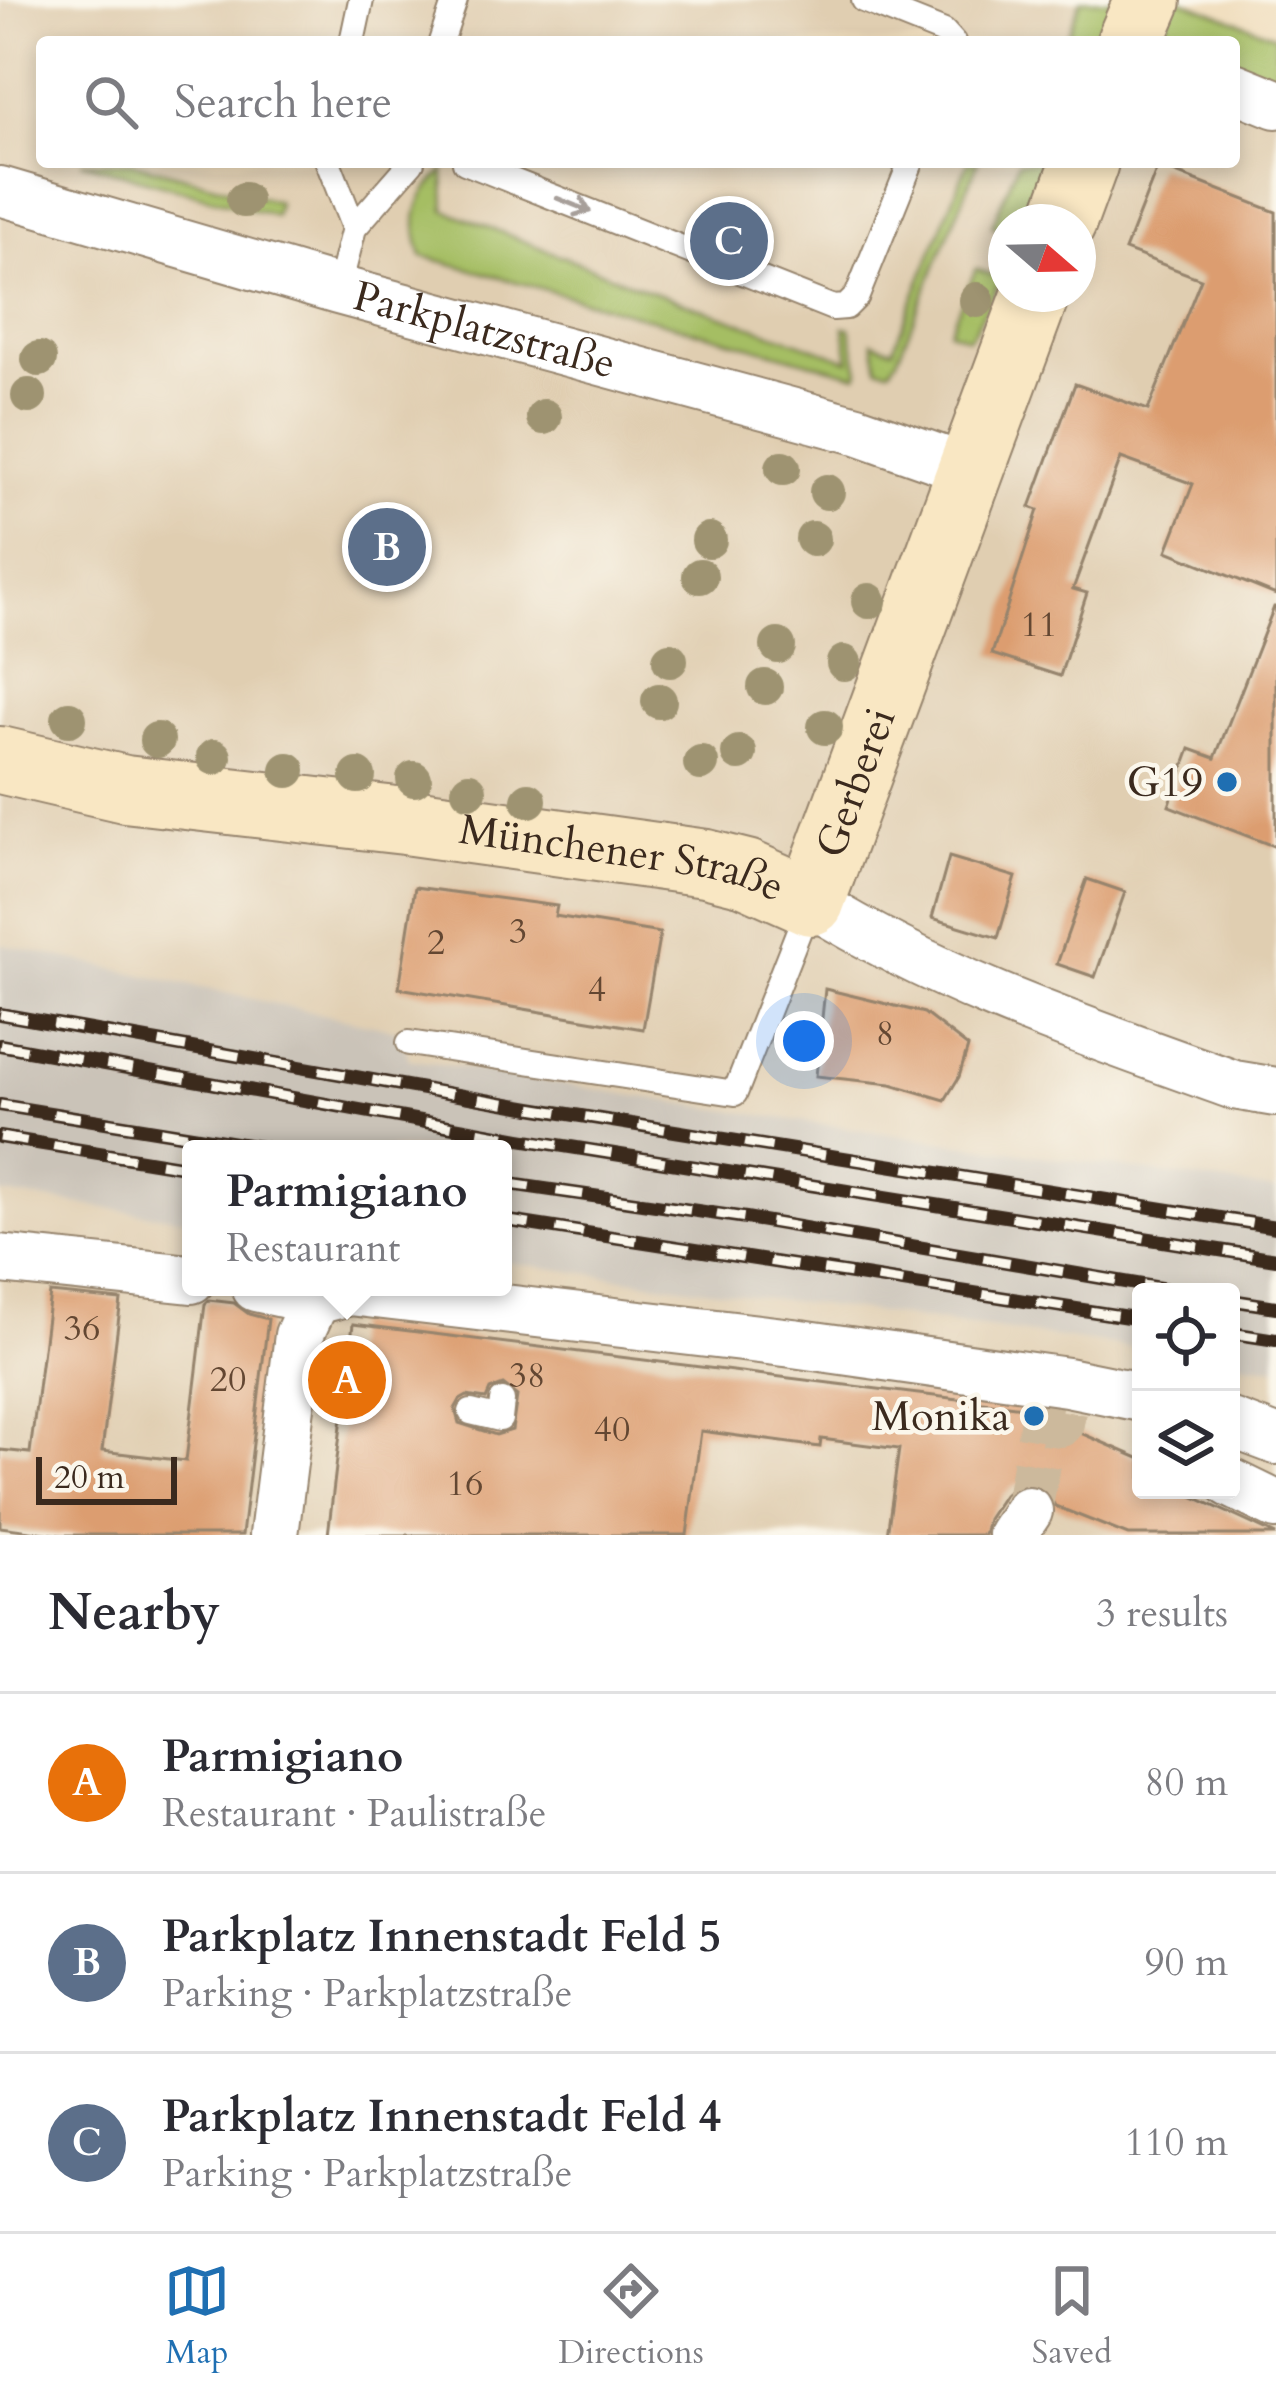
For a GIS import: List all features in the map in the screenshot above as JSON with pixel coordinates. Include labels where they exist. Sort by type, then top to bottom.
[{"type":"main road","points":[[1133,36],[1148,0]]},
{"type":"main road","points":[[1070,204],[1083,168]]},
{"type":"main road","name":"Gerberei","points":[[811,902],[1029,312]]},
{"type":"main road","name":"Münchener Straße","points":[[0,760],[125,789],[405,821],[706,863],[746,872],[811,902]]},
{"type":"street","points":[[1240,89],[1276,104]]},
{"type":"street","name":"Parkplatzstraße","points":[[0,191],[338,290],[857,430],[970,470]]},
{"type":"street","name":"Münchener Straße","points":[[811,902],[879,944],[979,992],[1234,1085],[1276,1093]]},
{"type":"street","points":[[0,1259],[182,1278]]},
{"type":"street","points":[[297,1296],[315,1300],[331,1296]]},
{"type":"street","points":[[393,1296],[772,1340],[1131,1403]]},
{"type":"street","points":[[274,1535],[299,1335],[315,1300]]},
{"type":"street","points":[[1240,1426],[1276,1440]]},
{"type":"street","points":[[1240,1487],[1276,1505]]},
{"type":"lane","points":[[353,36],[361,0]]},
{"type":"lane","points":[[443,36],[454,0]]},
{"type":"lane","points":[[864,0],[948,36]]},
{"type":"lane","points":[[330,168],[354,228]]},
{"type":"lane","points":[[338,290],[354,228],[407,168]]},
{"type":"lane","points":[[480,168],[833,308],[846,307],[857,296],[909,168]]},
{"type":"lane","name":"Gerberei","points":[[409,1043],[735,1093],[811,902]]},
{"type":"lane","points":[[471,1412],[500,1418],[502,1401]]},
{"type":"shaded area","points":[[0,0],[1171,0],[1174,36],[36,36],[36,168],[1240,168],[1240,68],[1276,83],[1276,1190],[409,1059],[400,1031],[0,944]]},
{"type":"shaded area","points":[[0,944],[400,1031],[409,1059],[1276,1190],[1276,1367],[1240,1362],[1240,1283],[1132,1283],[1132,1348],[512,1263],[512,1140],[182,1140],[182,1219],[0,1194]]},
{"type":"shaded area","points":[[0,1195],[182,1219],[182,1296],[512,1296],[512,1263],[1132,1348],[1132,1499],[1240,1499],[1240,1362],[1276,1367],[1276,1535],[0,1535]]},
{"type":"green space","points":[[1081,0],[1123,0],[1102,36],[1067,36]]},
{"type":"green space","points":[[1171,0],[1182,0],[1276,36],[1276,83],[1240,68],[1240,36],[1170,36],[1165,26]]},
{"type":"green space","points":[[103,168],[153,168],[278,202],[275,216]]},
{"type":"green space","points":[[966,168],[976,168],[897,359],[890,369],[878,367],[873,342],[893,349]]},
{"type":"green space","points":[[1016,168],[1044,168],[1031,204],[1001,204]]},
{"type":"green space","points":[[444,171],[445,210],[645,289],[849,360],[844,327],[850,328],[859,371],[857,375],[422,256],[416,231],[418,210],[427,190]]},
{"type":"green space","points":[[976,269],[988,273],[988,304],[968,338],[949,331]]},
{"type":"building","points":[[1157,168],[1276,212],[1276,595],[1167,551],[1193,484],[1121,458],[1073,589],[1087,593],[1060,676],[992,654],[1038,510],[1030,507],[1075,384],[1148,410],[1201,279],[1125,250]]},
{"type":"building","name":"G19","points":[[1274,607],[1276,847],[1169,806],[1190,749],[1215,758]]},
{"type":"building","points":[[949,857],[1016,877],[998,938],[932,918]]},
{"type":"building","points":[[1087,879],[1125,892],[1095,977],[1057,964]]},
{"type":"building","points":[[415,887],[557,906],[555,916],[660,933],[643,1029],[399,988]]},
{"type":"building","points":[[825,989],[924,1013],[968,1047],[959,1077],[945,1100],[891,1084],[816,1076]]},
{"type":"building","points":[[50,1293],[121,1300],[102,1451],[186,1461],[205,1304],[209,1300],[234,1303],[268,1319],[242,1535],[61,1535],[0,1527],[0,1450],[30,1453]]},
{"type":"building","points":[[353,1324],[1056,1411],[1055,1422],[1132,1455],[1132,1499],[1198,1499],[1276,1535],[1128,1535],[1055,1506],[1045,1488],[1029,1483],[1014,1486],[1004,1495],[984,1535],[887,1535],[899,1449],[821,1439],[820,1447],[701,1431],[687,1535],[328,1535]],"holes":[[[503,1385],[517,1396],[512,1430],[496,1435],[459,1423],[455,1409],[467,1396],[486,1399],[490,1390]]]},
{"type":"tunnel","points":[[1028,1511],[1044,1421],[1060,1423],[1067,1382]]},
{"type":"railway","points":[[0,1014],[531,1108],[1276,1227]]},
{"type":"railway","points":[[0,1045],[520,1139],[1276,1259]]},
{"type":"railway","points":[[0,1105],[217,1140]]},
{"type":"railway","points":[[0,1137],[182,1167]]},
{"type":"railway","points":[[512,1184],[1132,1283]]},
{"type":"railway","points":[[512,1221],[1132,1318]]},
{"type":"railway","points":[[1240,1301],[1276,1307]]},
{"type":"railway","points":[[1240,1334],[1276,1340]]},
{"type":"place","name":"Parkplatz Innenstadt Feld 4","points":[[729,241]]},
{"type":"place","name":"Parkplatz Innenstadt Feld 5","points":[[387,547]]},
{"type":"place","name":"G19","points":[[1227,782]]},
{"type":"place","name":"Parmigiano","points":[[347,1380]]},
{"type":"place","name":"Monika","points":[[1034,1416]]}]
